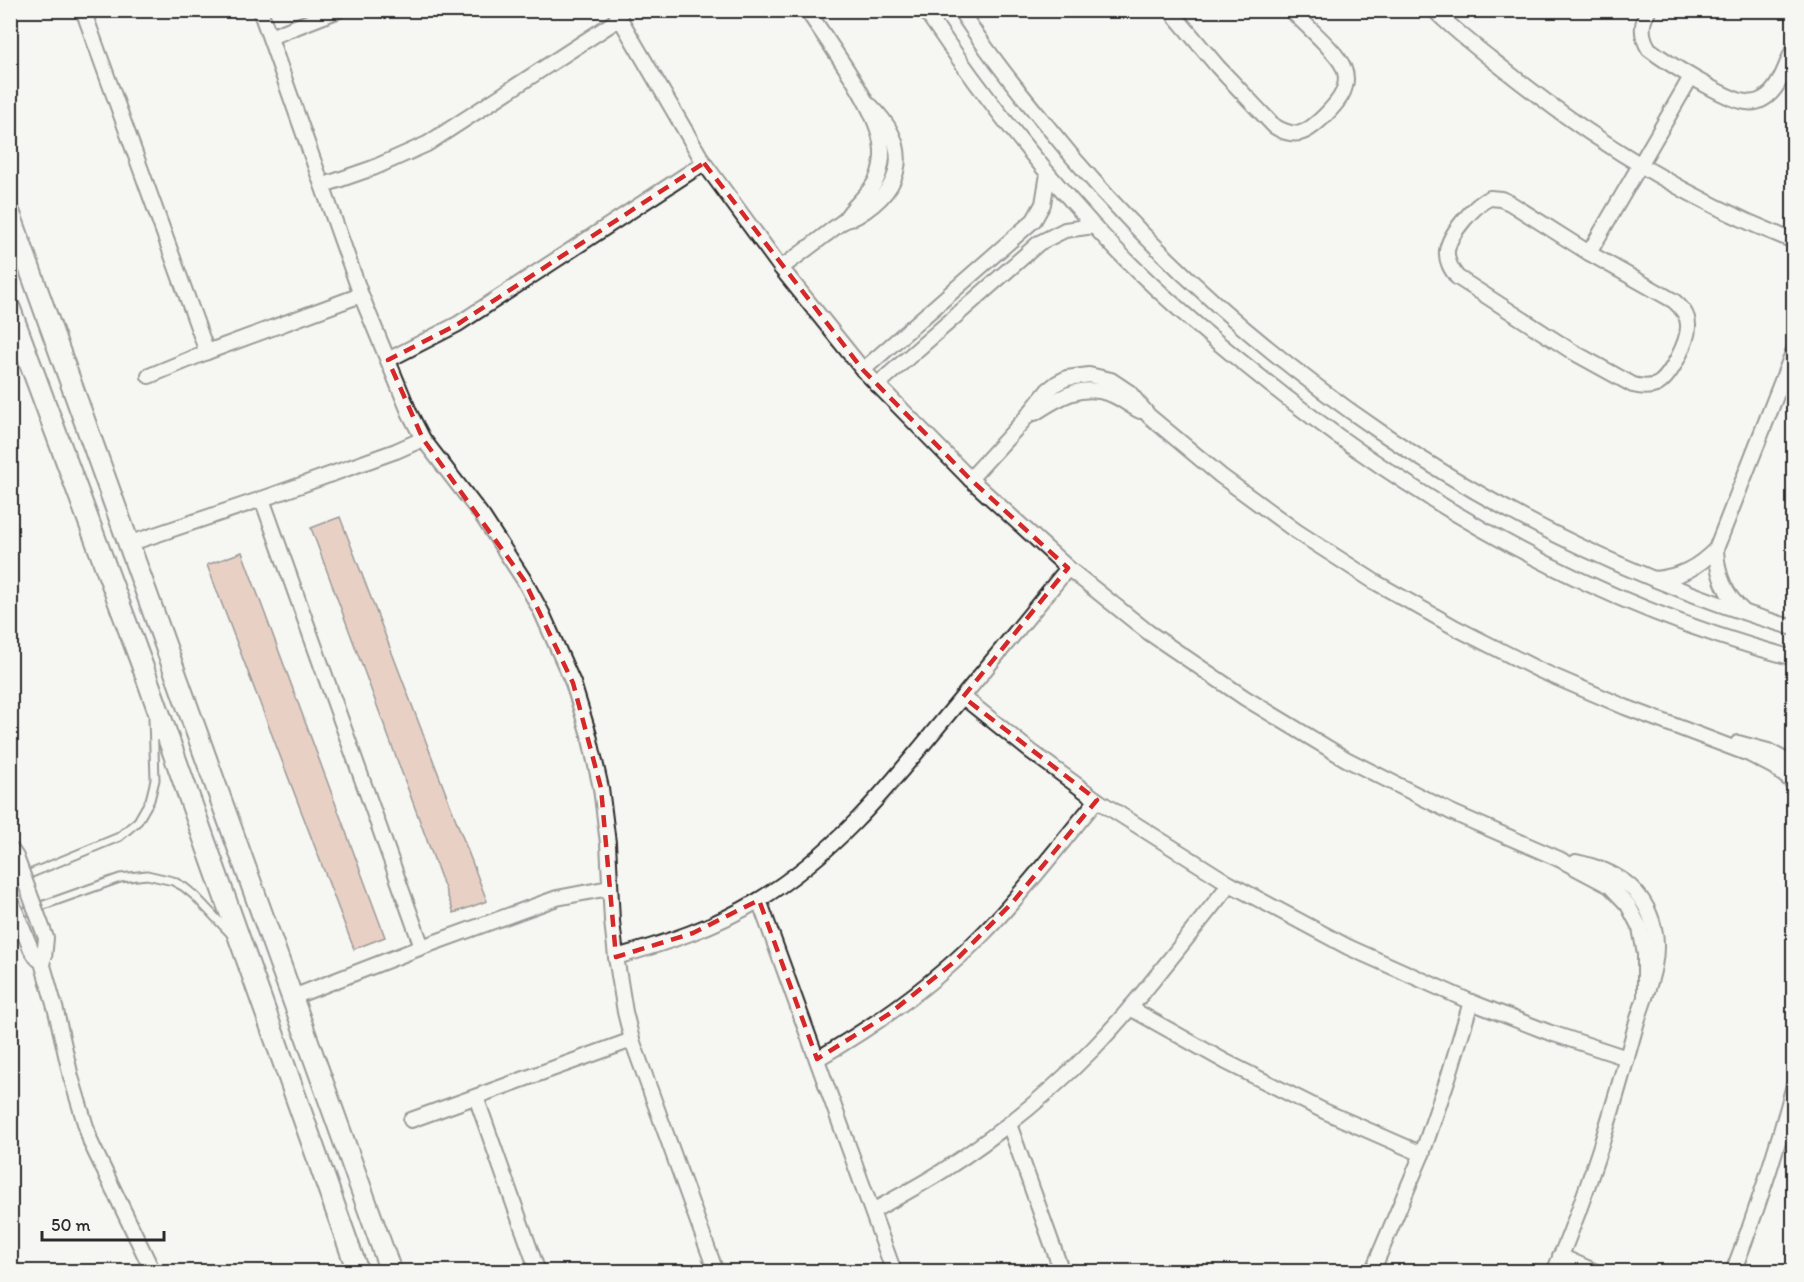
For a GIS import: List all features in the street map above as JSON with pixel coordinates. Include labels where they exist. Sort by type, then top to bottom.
[{"type":"street","points":[[83,10],[207,352]]},
{"type":"street","points":[[260,10],[324,185],[361,296],[410,414],[423,439],[505,548],[525,580],[573,683],[590,735],[596,767],[608,843],[609,888],[616,957],[625,1012],[632,1040],[716,1272]]},
{"type":"street","points":[[270,37],[339,10]]},
{"type":"street","points":[[781,268],[844,221],[874,184],[881,164],[879,132],[864,98],[807,10]]},
{"type":"street","points":[[925,10],[1008,127],[1094,226],[1135,268],[1215,341],[1339,438],[1399,480],[1462,518],[1572,577],[1708,632],[1794,658]]},
{"type":"street","points":[[960,10],[1012,83],[1108,198],[1202,290],[1251,333],[1352,411],[1454,479],[1562,538],[1652,579],[1748,615],[1794,628]]},
{"type":"street","points":[[1170,10],[1218,67],[1274,126],[1292,134],[1310,128],[1337,101],[1346,85],[1346,76],[1339,60],[1291,10]]},
{"type":"street","points":[[1434,10],[1450,26],[1542,100],[1640,165],[1712,204],[1765,230],[1794,241]]},
{"type":"street","points":[[1649,10],[1642,28],[1645,42],[1655,54],[1736,100],[1754,102],[1762,100],[1776,87],[1794,48]]},
{"type":"street","points":[[324,185],[373,168],[427,144],[617,15],[704,163],[781,268],[863,370],[970,479],[1068,568],[1149,632],[1226,685],[1346,759],[1451,812],[1559,859],[1602,868],[1626,882],[1644,902],[1650,914],[1657,940],[1654,969],[1608,1126],[1554,1272]]},
{"type":"street","points":[[1589,253],[1691,76]]},
{"type":"street","points":[[388,360],[458,324],[704,163]]},
{"type":"street","points":[[863,370],[1034,220],[1043,204],[1048,174]]},
{"type":"street","points":[[1490,198],[1510,203],[1589,253],[1674,302],[1686,315],[1688,333],[1685,341],[1671,372],[1654,386],[1643,388],[1633,385],[1514,316],[1457,277],[1448,261],[1447,251],[1449,242],[1473,209],[1490,198]]},
{"type":"street","points":[[10,214],[391,1272]]},
{"type":"street","points":[[877,385],[1047,238],[1065,230],[1094,226]]},
{"type":"street","points":[[967,279],[980,295]]},
{"type":"street","points":[[149,376],[207,352],[361,296]]},
{"type":"street","points":[[10,309],[145,673],[358,1272]]},
{"type":"street","points":[[1652,579],[1670,578],[1688,572],[1716,549],[1794,350]]},
{"type":"street","points":[[970,479],[1048,390],[1067,378],[1100,376],[1120,385],[1149,416],[1221,476],[1296,531],[1405,599],[1539,670],[1624,707],[1762,760],[1794,783]]},
{"type":"street","points":[[128,544],[262,499],[396,451],[423,439]]},
{"type":"street","points":[[262,499],[422,947]]},
{"type":"street","points":[[1716,549],[1718,572],[1727,593],[1748,615]]},
{"type":"street","points":[[616,957],[693,933],[727,918],[759,900],[801,871],[840,838],[876,802],[1068,568]]},
{"type":"street","points":[[145,673],[160,686],[176,722],[183,726],[195,725]]},
{"type":"street","points":[[963,697],[1097,800],[1230,884],[1348,947],[1470,1002],[1548,1032],[1627,1058]]},
{"type":"street","points":[[1712,739],[1753,746],[1794,765]]},
{"type":"street","points":[[818,1059],[889,1014],[954,962],[1012,903],[1097,800]]},
{"type":"street","points":[[10,848],[16,857],[46,938],[41,959]]},
{"type":"street","points":[[873,1211],[943,1170],[1010,1124],[1052,1088],[1130,1008],[1230,884]]},
{"type":"street","points":[[293,997],[557,898],[609,888]]},
{"type":"street","points":[[10,898],[31,949],[41,959],[71,1077],[91,1143],[153,1272]]},
{"type":"street","points":[[759,900],[894,1272]]},
{"type":"street","points":[[1372,1272],[1422,1154],[1449,1075],[1470,1002]]},
{"type":"street","points":[[1130,1008],[1226,1062],[1324,1111],[1422,1154]]},
{"type":"street","points":[[411,1120],[632,1040]]},
{"type":"street","points":[[1733,1272],[1751,1227],[1782,1131],[1794,1085]]},
{"type":"street","points":[[476,1097],[538,1272]]},
{"type":"street","points":[[1010,1124],[1062,1272]]},
{"type":"street","points":[[1560,1256],[1596,1272]]},
{"type":"lane","points":[[10,882],[119,837],[138,821],[150,800],[155,780],[152,694]]},
{"type":"lane","points":[[10,917],[120,878],[147,875],[173,881],[195,896],[242,946]]},
{"type":"highlighted area","points":[[704,163],[863,370],[970,479],[1068,568],[963,697],[1097,800],[1012,903],[954,962],[889,1014],[817,1059],[759,900],[693,933],[616,957],[601,788],[573,683],[524,580],[423,439],[388,360],[458,324]]},
{"type":"building","points":[[340,517],[487,901],[454,913],[311,528]]},
{"type":"building","points":[[242,552],[385,937],[354,949],[207,565]]}]
